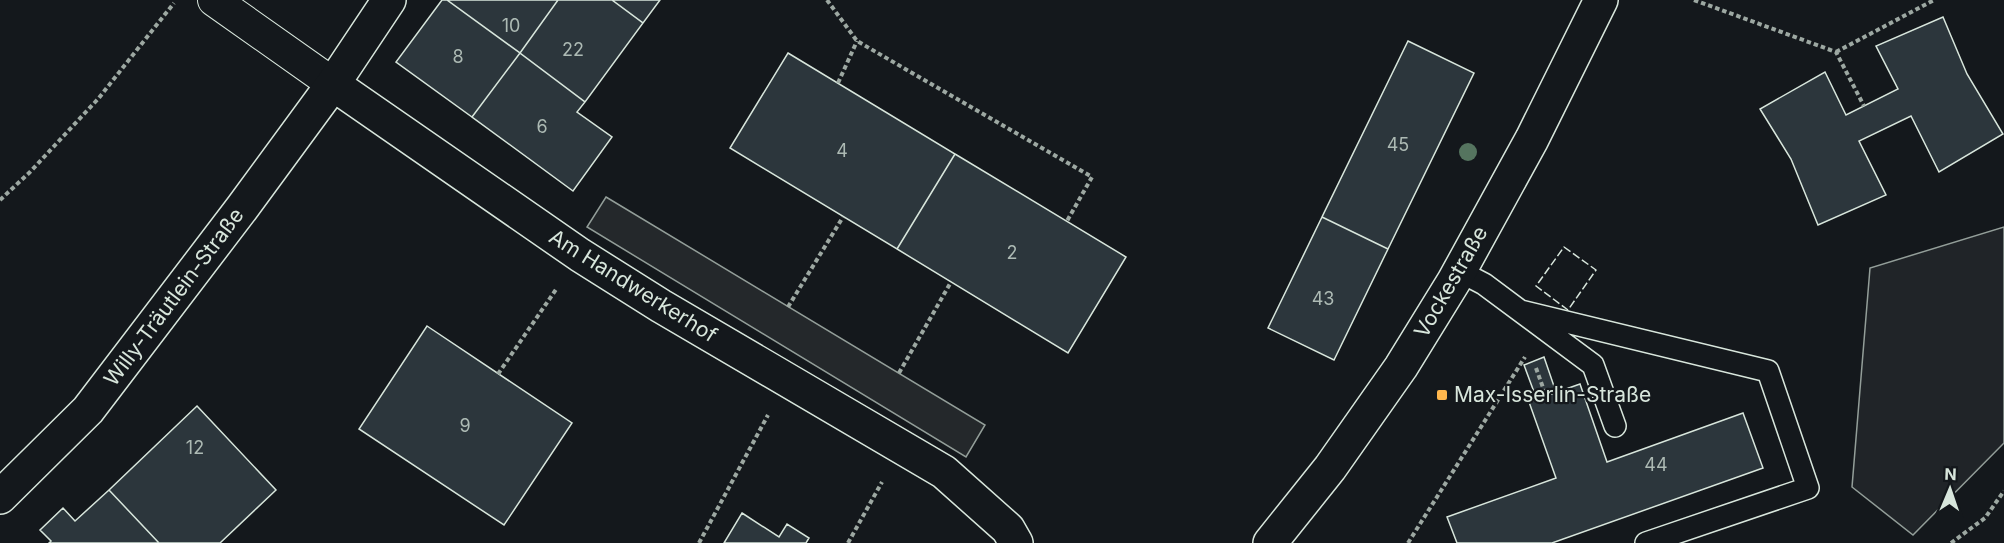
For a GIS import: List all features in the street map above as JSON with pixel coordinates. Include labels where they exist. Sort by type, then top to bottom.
[{"type":"street","points":[[214,0],[333,84],[389,0]]},
{"type":"street","name":"Vockestraße","points":[[1270,543],[1330,468],[1401,367],[1459,271],[1532,138],[1601,0]]},
{"type":"street","name":"Am Handwerkerhof","points":[[333,84],[580,255],[661,306],[944,472],[1008,529],[1016,543]]},
{"type":"street","name":"Willy-Träutlein-Straße","points":[[0,497],[88,410],[333,84]]},
{"type":"lane","points":[[1459,271],[1484,284],[1593,365],[1615,426]]},
{"type":"lane","points":[[1521,311],[1768,371],[1808,488],[1646,543]]},
{"type":"path","points":[[0,200],[30,172],[98,99],[176,0]]},
{"type":"path","points":[[827,0],[857,41],[1092,177],[1067,221]]},
{"type":"path","points":[[1694,0],[1836,52],[1864,106]]},
{"type":"path","points":[[1836,52],[1934,0]]},
{"type":"path","points":[[838,83],[857,41]]},
{"type":"path","points":[[788,307],[843,217]]},
{"type":"path","points":[[498,374],[580,255]]},
{"type":"path","points":[[899,373],[951,282]]},
{"type":"path","points":[[1408,543],[1530,349]]},
{"type":"path","points":[[1533,358],[1546,396]]},
{"type":"path","points":[[699,543],[705,528],[788,380]]},
{"type":"path","points":[[848,543],[902,447]]},
{"type":"path","points":[[1951,543],[1985,518],[2004,492]]},
{"type":"shaded area","points":[[606,197],[985,425],[966,457],[587,227]]},
{"type":"shaded area","points":[[2004,227],[2004,443],[1913,535],[1852,487],[1870,268]]},
{"type":"building","points":[[442,0],[447,0],[520,53],[472,117],[396,62]]},
{"type":"building","points":[[447,0],[558,0],[520,53]]},
{"type":"building","points":[[558,0],[612,0],[643,23],[585,102],[520,53]]},
{"type":"building","points":[[612,0],[660,0],[643,23]]},
{"type":"building","points":[[1943,17],[1967,74],[2003,134],[1939,172],[1911,116],[1859,141],[1886,195],[1818,225],[1791,159],[1760,109],[1825,72],[1846,115],[1898,89],[1876,46]]},
{"type":"building","points":[[1408,41],[1474,73],[1388,249],[1322,217]]},
{"type":"building","points":[[520,53],[585,102],[577,112],[612,137],[573,191],[472,117]]},
{"type":"building","points":[[788,53],[955,154],[897,249],[730,148]]},
{"type":"building","points":[[955,154],[1126,257],[1068,353],[897,249]]},
{"type":"building","points":[[1322,217],[1388,249],[1334,360],[1268,328]]},
{"type":"building","points":[[427,326],[572,423],[504,525],[359,429]]},
{"type":"building","points":[[1544,357],[1556,392],[1537,400],[1524,365]]},
{"type":"building","points":[[1580,384],[1607,462],[1743,413],[1763,468],[1552,543],[1457,543],[1447,517],[1556,478],[1529,402]]},
{"type":"building","points":[[197,406],[276,490],[220,543],[159,543],[109,490]]},
{"type":"building","points":[[109,490],[159,543],[49,543],[51,541],[40,530],[63,508],[75,521]]},
{"type":"building","points":[[742,513],[779,537],[787,524],[809,538],[806,543],[724,543]]},
{"type":"fence","points":[[1564,247],[1596,270],[1568,310],[1536,286],[1564,247]]},
{"type":"place","name":"Max-Isserlin-Straße","points":[[1442,395]]}]
